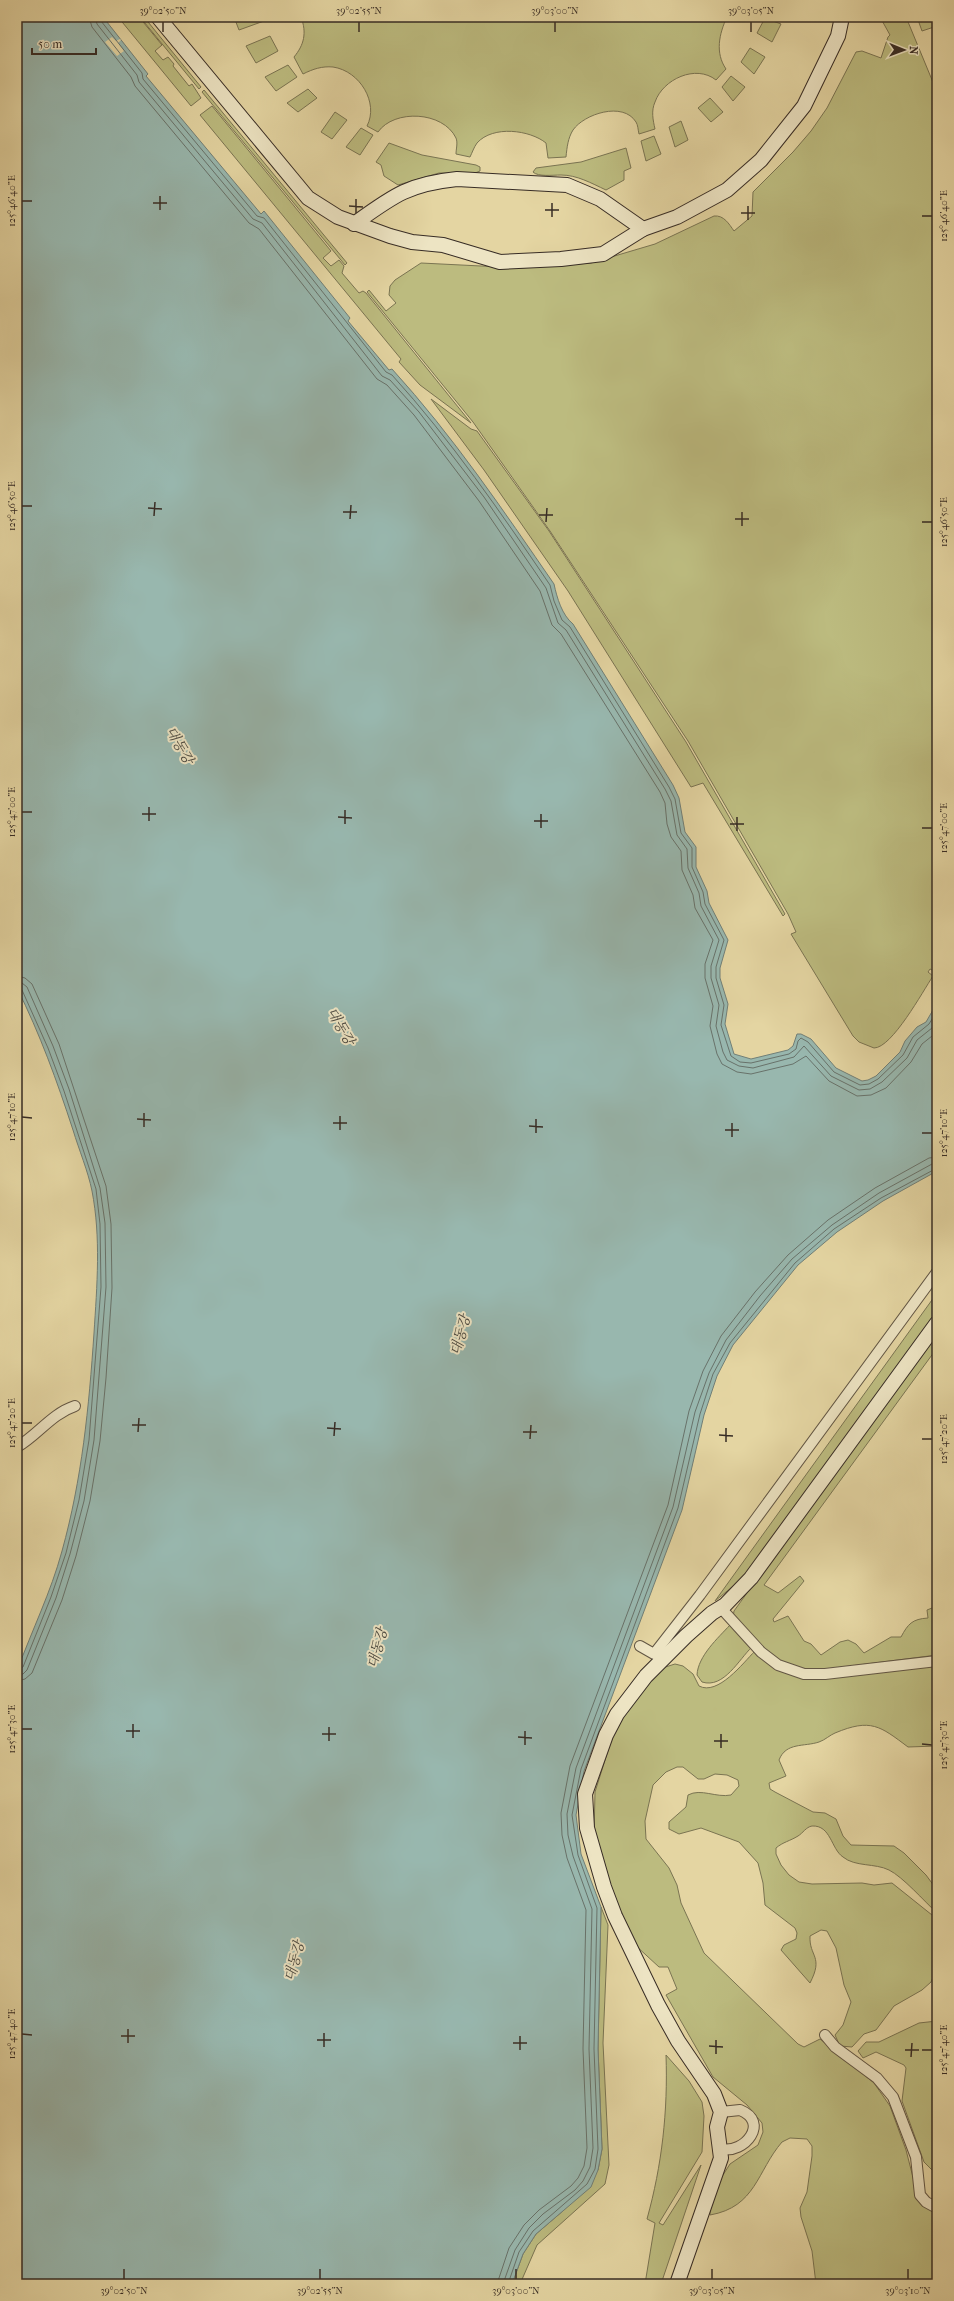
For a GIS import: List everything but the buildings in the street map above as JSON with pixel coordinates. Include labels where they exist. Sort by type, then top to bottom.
[{"type":"street","points":[[158,17],[308,198],[338,217],[354,224],[412,242],[443,245],[500,262],[561,259],[604,254],[643,229],[678,217],[727,190],[761,160],[804,106],[838,36],[842,17]]},
{"type":"street","points":[[165,17],[170,32]]},
{"type":"street","points":[[354,224],[396,194],[439,181],[457,179],[567,185],[600,199],[643,229]]},
{"type":"street","points":[[640,1646],[654,1654],[700,1595],[937,1272]]},
{"type":"street","points":[[677,2284],[721,2158],[717,2127],[721,2112],[714,2094],[678,2041],[615,1916],[604,1886],[587,1828],[584,1806],[585,1794],[597,1757],[617,1714],[646,1676],[686,1636],[720,1608],[751,1578],[937,1323]]},
{"type":"street","points":[[17,1447],[33,1438],[53,1417],[63,1410],[75,1406]]},
{"type":"street","points":[[720,1608],[742,1634],[761,1652],[778,1665],[804,1674],[825,1674],[937,1661]]},
{"type":"street","points":[[825,2035],[835,2047],[877,2078],[893,2097],[916,2157],[920,2195],[926,2202],[937,2208]]},
{"type":"street","points":[[721,2112],[740,2110],[746,2112],[753,2124],[753,2131],[750,2138],[744,2144],[728,2151],[721,2149]]},
{"type":"shaded area","points":[[118,17],[139,17],[162,45],[155,51],[163,60],[168,57],[174,64],[173,66],[189,86],[192,84],[201,98],[191,106]]},
{"type":"shaded area","points":[[140,17],[144,17],[201,87],[199,89]]},
{"type":"shaded area","points":[[234,17],[262,17],[264,21],[239,30]]},
{"type":"shaded area","points":[[301,17],[727,17],[719,43],[720,57],[726,69],[716,80],[708,75],[699,73],[690,74],[681,76],[665,87],[659,94],[653,109],[655,129],[639,134],[637,123],[630,116],[622,112],[604,112],[594,115],[578,124],[571,133],[567,146],[566,157],[548,158],[546,143],[531,135],[512,131],[492,134],[484,137],[477,143],[470,157],[456,154],[457,140],[450,129],[441,122],[430,118],[418,116],[395,119],[385,125],[378,132],[367,126],[371,108],[369,98],[359,81],[343,70],[333,67],[321,67],[303,74],[294,57],[304,38],[304,28]]},
{"type":"shaded area","points":[[880,17],[906,17],[937,92],[937,969],[936,972],[930,969],[928,972],[933,976],[898,1029],[881,1046],[874,1048],[859,1042],[853,1036],[791,934],[796,932],[788,914],[688,741],[550,531],[473,422],[367,292],[369,290],[386,311],[396,303],[389,295],[390,286],[395,280],[421,263],[521,268],[591,263],[655,244],[714,216],[723,218],[734,231],[752,216],[753,192],[793,152],[811,131],[827,108],[856,52],[862,51],[881,58],[890,35]]},
{"type":"shaded area","points":[[917,17],[937,17],[937,26],[922,31]]},
{"type":"shaded area","points":[[765,18],[781,24],[772,42],[757,33]]},
{"type":"shaded area","points":[[270,36],[278,51],[256,63],[246,46]]},
{"type":"shaded area","points":[[750,48],[765,57],[754,74],[741,62]]},
{"type":"shaded area","points":[[288,65],[297,77],[276,91],[265,77]]},
{"type":"shaded area","points":[[731,76],[745,87],[733,101],[722,87]]},
{"type":"shaded area","points":[[308,89],[317,98],[298,112],[287,103]]},
{"type":"shaded area","points":[[204,90],[347,263],[345,265],[202,92]]},
{"type":"shaded area","points":[[710,98],[723,112],[711,122],[698,108]]},
{"type":"shaded area","points":[[212,106],[331,251],[323,258],[331,266],[339,260],[344,266],[342,273],[359,293],[363,291],[366,293],[471,423],[420,385],[399,362],[401,359],[200,115]]},
{"type":"shaded area","points":[[335,112],[347,120],[332,139],[321,132]]},
{"type":"shaded area","points":[[681,121],[688,140],[675,147],[669,127]]},
{"type":"shaded area","points":[[361,128],[373,135],[360,155],[346,147]]},
{"type":"shaded area","points":[[654,136],[661,154],[646,161],[641,141]]},
{"type":"shaded area","points":[[389,143],[422,155],[476,165],[480,167],[480,171],[475,173],[439,173],[398,185],[384,176],[381,165],[376,162]]},
{"type":"shaded area","points":[[626,148],[631,168],[624,171],[624,180],[606,190],[573,176],[542,175],[535,174],[533,172],[536,168],[581,162]]},
{"type":"shaded area","points":[[431,399],[471,429],[477,431],[549,531],[686,742],[785,914],[783,916],[703,783],[691,787],[568,591],[484,470]]},
{"type":"shaded area","points":[[937,1293],[937,1314],[749,1573],[715,1601]]},
{"type":"shaded area","points":[[937,1330],[937,1348],[764,1585],[778,1593],[800,1576],[804,1581],[773,1619],[774,1622],[788,1616],[804,1641],[811,1644],[821,1655],[840,1642],[848,1640],[856,1644],[864,1653],[891,1637],[901,1637],[911,1623],[928,1618],[927,1610],[937,1606],[937,1655],[811,1671],[781,1662],[762,1647],[733,1617],[734,1611]]},
{"type":"shaded area","points":[[730,1625],[752,1647],[724,1677],[710,1683],[702,1682],[697,1675],[701,1661],[709,1648]]},
{"type":"shaded area","points":[[755,1651],[791,1674],[937,1664],[937,1746],[908,1747],[882,1729],[874,1726],[867,1725],[847,1728],[819,1742],[796,1746],[786,1750],[779,1760],[786,1776],[769,1783],[770,1789],[775,1792],[813,1812],[825,1813],[836,1819],[843,1836],[851,1845],[894,1846],[904,1853],[926,1875],[937,1890],[937,1913],[895,1873],[878,1866],[859,1864],[843,1857],[836,1849],[827,1833],[818,1827],[812,1826],[806,1829],[798,1836],[776,1848],[776,1854],[781,1865],[789,1875],[799,1882],[812,1884],[862,1883],[874,1885],[892,1883],[937,1919],[936,1971],[931,1982],[922,1990],[894,2006],[876,2030],[864,2034],[852,2047],[840,2046],[835,2035],[843,2025],[851,2002],[844,1985],[836,1948],[827,1931],[821,1930],[810,1936],[810,1943],[815,1957],[816,1967],[810,1983],[781,1950],[784,1945],[796,1939],[797,1933],[795,1928],[765,1905],[763,1883],[758,1863],[739,1842],[701,1828],[679,1834],[669,1829],[669,1822],[686,1807],[688,1795],[698,1792],[725,1796],[731,1795],[739,1786],[738,1780],[727,1775],[715,1774],[704,1779],[698,1779],[683,1767],[677,1767],[666,1772],[653,1785],[645,1821],[646,1839],[669,1868],[677,1885],[681,1903],[704,1953],[798,2044],[804,2047],[820,2039],[874,2083],[890,2106],[906,2150],[916,2189],[924,2206],[937,2214],[937,2284],[816,2284],[812,2251],[801,2217],[800,2208],[807,2192],[812,2156],[812,2146],[807,2139],[790,2138],[782,2142],[746,2196],[737,2204],[725,2211],[710,2215],[710,2206],[714,2189],[730,2164],[758,2145],[763,2132],[762,2123],[747,2105],[713,2077],[666,1995],[677,1989],[668,1967],[659,1967],[634,1944],[623,1920],[594,1837],[595,1792],[611,1741],[626,1711],[659,1669],[675,1664],[683,1666],[693,1674],[699,1686],[706,1688],[714,1686],[730,1677]]},
{"type":"shaded area","points":[[601,1907],[608,1925],[603,2043],[609,2165],[605,2184],[537,2245],[520,2284],[512,2284],[523,2254],[536,2234],[564,2210],[598,2170],[602,2149],[598,2049]]},
{"type":"shaded area","points":[[937,2021],[937,2175],[924,2162],[902,2101],[906,2068],[904,2065],[876,2052],[863,2058],[858,2051],[866,2042],[879,2042],[919,2023]]},
{"type":"shaded area","points":[[666,2055],[689,2081],[702,2102],[704,2116],[702,2152],[659,2223],[663,2225],[701,2165],[661,2284],[645,2284],[655,2223],[647,2219],[657,2178],[665,2117]]},
{"type":"water","name":"대동강","points":[[17,17],[103,17],[148,74],[146,76],[261,214],[264,211],[350,318],[348,321],[389,370],[392,369],[436,420],[477,474],[535,556],[554,584],[558,600],[563,611],[573,624],[673,785],[679,798],[685,832],[696,847],[696,867],[707,891],[709,903],[728,940],[720,968],[720,978],[728,1004],[725,1024],[734,1054],[751,1059],[788,1050],[793,1046],[797,1034],[801,1034],[811,1039],[836,1068],[862,1081],[868,1080],[876,1076],[900,1052],[905,1041],[917,1027],[926,1022],[937,1003],[937,1171],[883,1201],[837,1232],[798,1265],[733,1345],[717,1376],[704,1415],[682,1510],[584,1771],[576,1815],[581,1854],[601,1907],[598,2049],[602,2149],[598,2170],[591,2187],[536,2234],[523,2254],[512,2284],[17,2284],[17,1671],[58,1566],[75,1497],[84,1443],[90,1388],[98,1262],[95,1208],[88,1176],[48,1058],[17,988]]},
{"type":"pier","points":[[112,37],[116,41],[121,40],[118,43],[124,51],[117,56],[105,42]]}]
